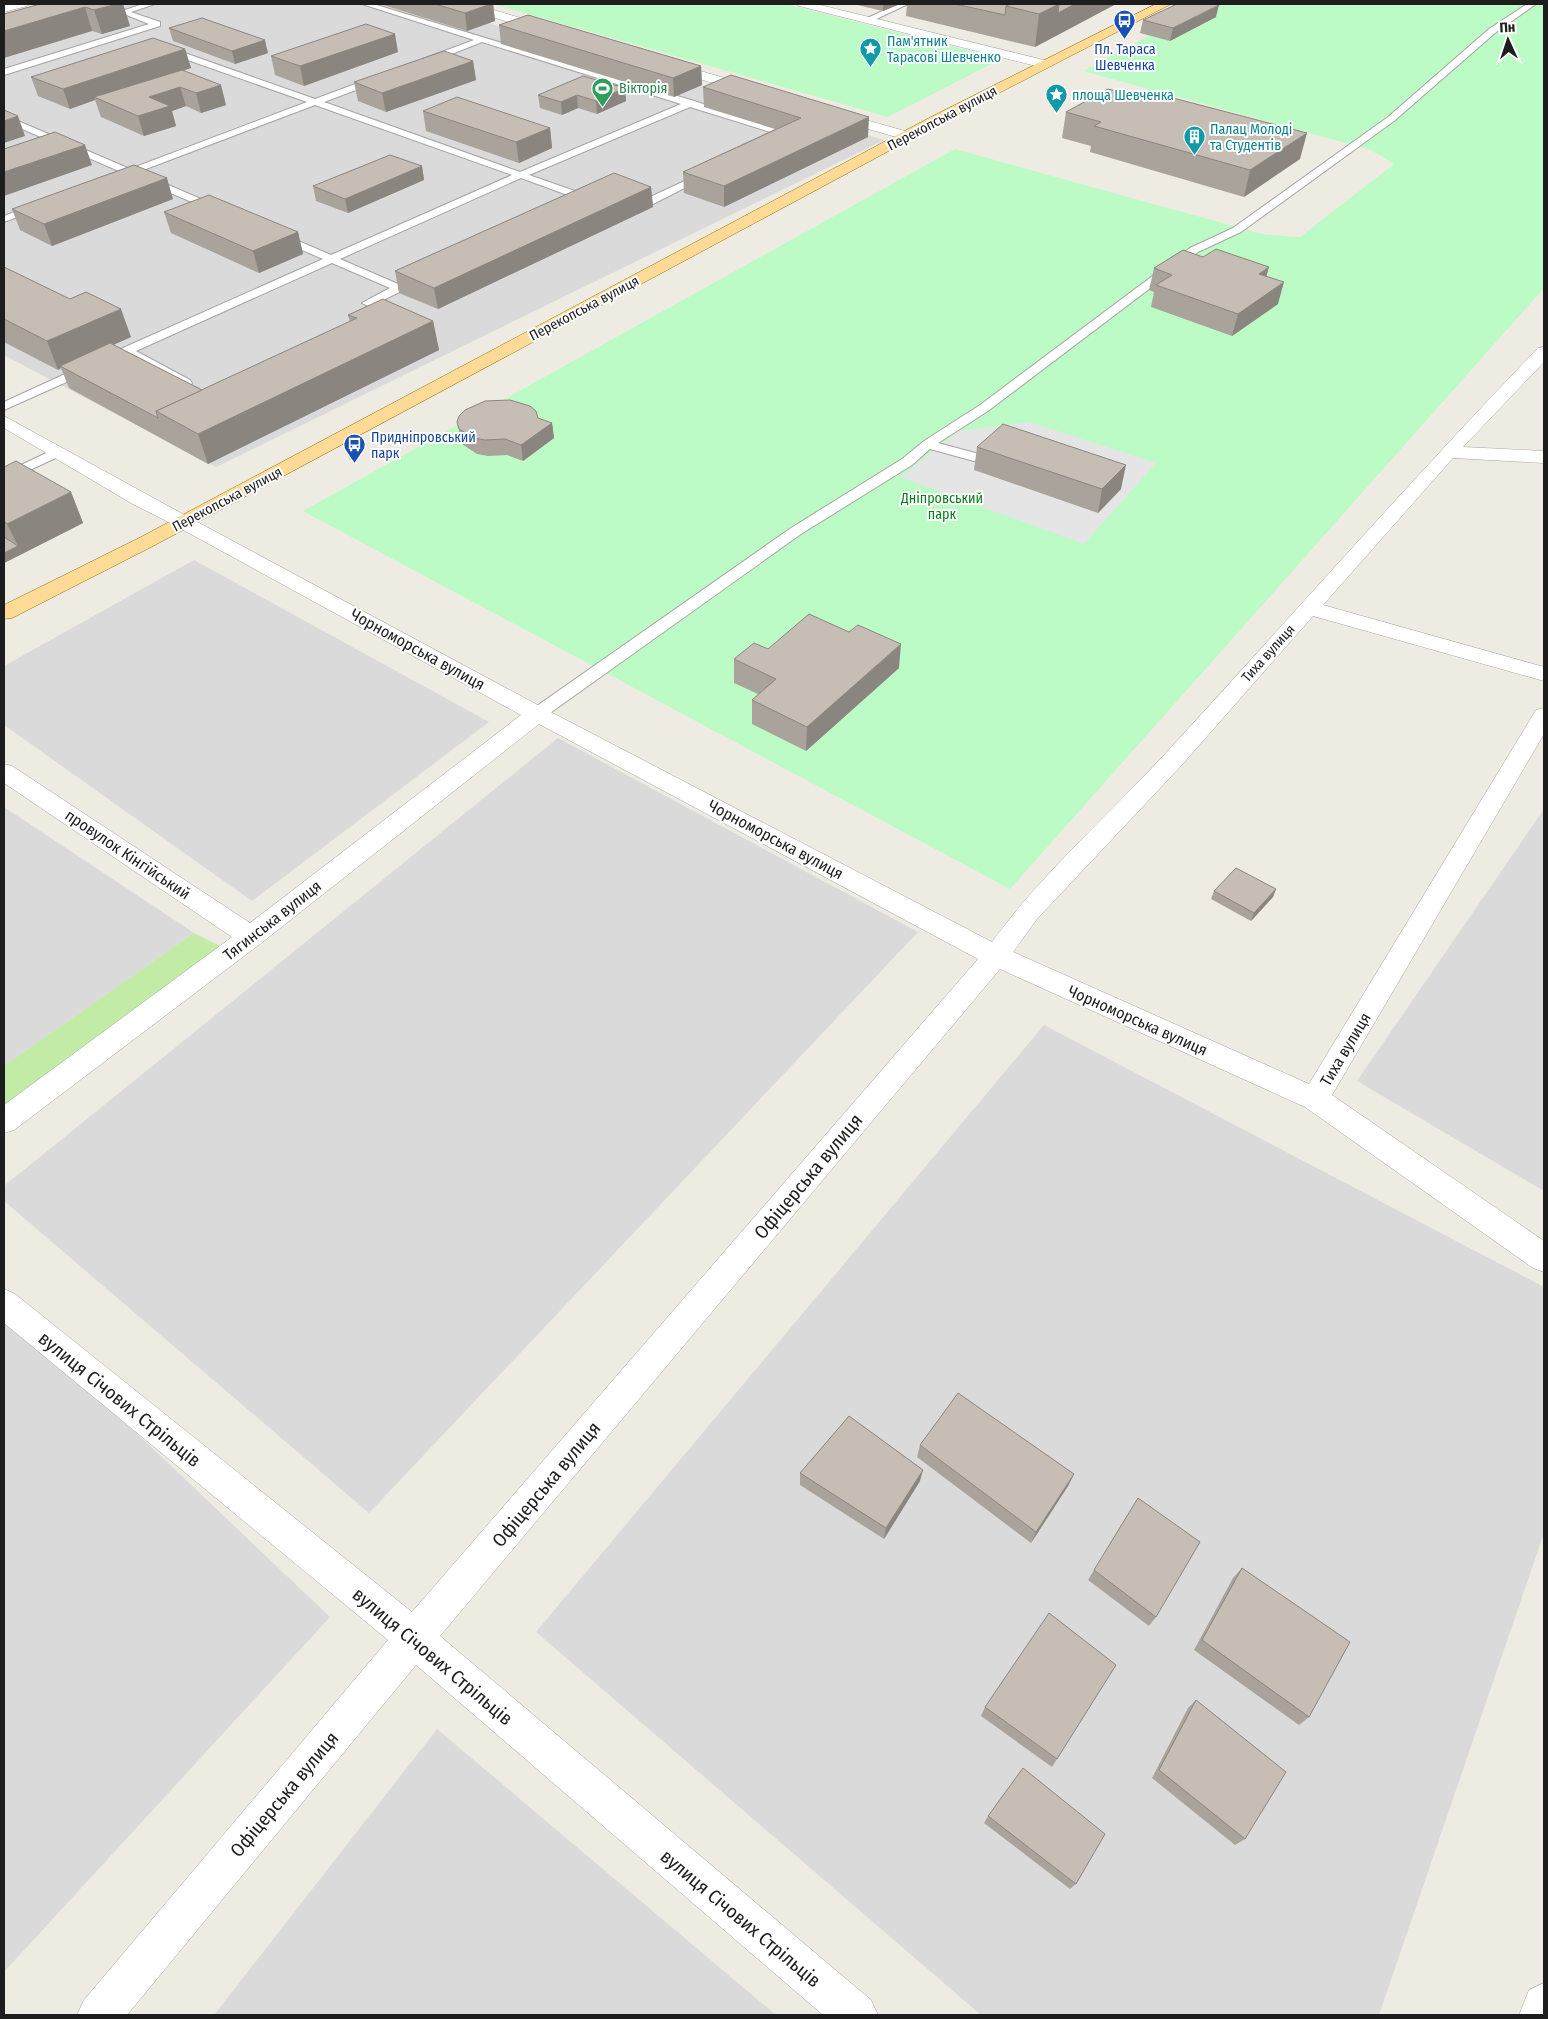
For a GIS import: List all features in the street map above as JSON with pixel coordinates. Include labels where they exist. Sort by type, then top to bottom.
[{"type":"main road","name":"Перекопська вулиця","points":[[4,613],[183,522],[1044,64],[1165,4]]},
{"type":"street","points":[[4,9],[23,4]]},
{"type":"street","points":[[461,4],[561,34]]},
{"type":"street","points":[[803,4],[1044,64]]},
{"type":"street","points":[[655,62],[768,95]]},
{"type":"street","points":[[823,112],[907,136]]},
{"type":"street","name":"Тиха вулиця","points":[[996,956],[1028,912],[1172,761],[1448,452],[1544,352]]},
{"type":"street","name":"Чорноморська вулиця","points":[[4,421],[183,522],[538,714],[996,956],[1315,1100],[1544,1258]]},
{"type":"street","points":[[1448,452],[1544,457]]},
{"type":"street","points":[[1308,608],[1544,674]]},
{"type":"street","name":"Тягинська вулиця","points":[[4,1121],[251,937],[538,714]]},
{"type":"street","name":"Тиха вулиця","points":[[1315,1100],[1544,715]]},
{"type":"street","name":"провулок Кінгійський","points":[[4,772],[251,937]]},
{"type":"street","name":"Офіцерська вулиця","points":[[99,2015],[414,1638],[996,956]]},
{"type":"street","name":"вулиця Січових Стрільців","points":[[4,1304],[414,1638],[856,2015]]},
{"type":"street","points":[[1541,2015],[1544,2005]]},
{"type":"lane","points":[[4,72],[157,24],[119,11],[151,4]]},
{"type":"lane","points":[[366,4],[686,105],[788,134],[770,143]]},
{"type":"lane","points":[[867,20],[904,4]]},
{"type":"lane","points":[[538,714],[796,531],[907,462],[928,444],[984,408],[1194,250],[1237,230],[1391,120],[1492,32],[1532,4]]},
{"type":"lane","points":[[417,64],[481,40]]},
{"type":"lane","points":[[157,46],[520,175],[592,197]]},
{"type":"lane","points":[[112,179],[389,75]]},
{"type":"lane","points":[[4,406],[520,175],[731,85]]},
{"type":"lane","points":[[4,118],[230,216]]},
{"type":"lane","points":[[617,192],[649,202],[718,168]]},
{"type":"lane","points":[[570,208],[592,197]]},
{"type":"lane","points":[[4,219],[49,202]]},
{"type":"lane","points":[[267,231],[398,288]]},
{"type":"lane","points":[[380,325],[398,316],[368,303],[435,271]]},
{"type":"lane","points":[[127,350],[195,388]]},
{"type":"lane","points":[[928,444],[974,457]]},
{"type":"lane","points":[[4,478],[57,452]]},
{"type":"shaded area","points":[[62,4],[424,4],[884,140],[216,467],[4,355],[4,22]]},
{"type":"shaded area","points":[[1030,422],[1156,463],[1084,544],[900,477],[959,431]]},
{"type":"shaded area","points":[[194,560],[489,722],[252,901],[4,725],[4,666]]},
{"type":"shaded area","points":[[558,738],[918,932],[369,1513],[4,1201],[4,1186]]},
{"type":"shaded area","points":[[4,807],[194,933],[4,1066]]},
{"type":"shaded area","points":[[1544,809],[1544,1191],[1357,1081]]},
{"type":"shaded area","points":[[1044,1025],[1544,1287],[1544,1533],[1379,2015],[981,2015],[536,1632]]},
{"type":"shaded area","points":[[4,1307],[330,1617],[4,1972]]},
{"type":"shaded area","points":[[437,1729],[776,2015],[214,2015]]},
{"type":"green space","points":[[493,4],[786,4],[1001,59],[888,117]]},
{"type":"green space","name":"Дніпровський парк","points":[[1209,4],[1544,4],[1544,288],[1010,889],[303,511],[955,149],[1262,234],[1300,237],[1394,164],[1371,150],[1083,71]]},
{"type":"green space","points":[[194,933],[222,947],[4,1107],[4,1066]]},
{"type":"building","points":[[40,4],[117,4],[94,10],[85,7],[4,31],[4,14]]},
{"type":"building","points":[[435,4],[491,4],[465,13]]},
{"type":"building","points":[[955,4],[1011,4],[1006,6],[1005,15]]},
{"type":"building","points":[[1011,4],[1059,4],[1039,14],[1006,6]]},
{"type":"building","points":[[1059,4],[1075,4],[1058,13]]},
{"type":"building","points":[[1177,4],[1219,5],[1173,28],[1143,20]]},
{"type":"building","points":[[528,15],[701,66],[673,78],[499,25]]},
{"type":"building","points":[[202,18],[265,40],[232,51],[169,28]]},
{"type":"building","points":[[366,24],[395,34],[300,66],[271,56]]},
{"type":"building","points":[[153,38],[185,49],[63,89],[31,77]]},
{"type":"building","points":[[444,51],[473,61],[382,93],[354,82]]},
{"type":"building","points":[[182,70],[221,85],[196,93],[180,87],[149,97],[170,106],[138,116],[94,97]]},
{"type":"building","points":[[731,75],[869,117],[724,186],[683,172],[801,118],[703,87]]},
{"type":"building","points":[[583,76],[625,88],[596,101],[577,95],[561,102],[538,95]]},
{"type":"building","points":[[1108,89],[1144,98],[1154,93],[1307,133],[1250,170],[1094,126],[1101,122],[1066,112]]},
{"type":"building","points":[[457,97],[550,128],[516,142],[423,111]]},
{"type":"building","points":[[4,110],[18,116],[4,121]]},
{"type":"building","points":[[55,132],[85,145],[4,172],[4,149]]},
{"type":"building","points":[[390,155],[422,166],[345,199],[313,186]]},
{"type":"building","points":[[134,165],[167,178],[44,224],[12,209]]},
{"type":"building","points":[[614,173],[651,187],[434,288],[395,271]]},
{"type":"building","points":[[209,195],[298,232],[253,251],[164,212]]},
{"type":"building","points":[[1216,249],[1269,267],[1259,274],[1284,282],[1238,314],[1156,285],[1172,275],[1154,268],[1183,250],[1203,257]]},
{"type":"building","points":[[4,267],[70,299],[86,292],[121,309],[47,341],[4,319]]},
{"type":"building","points":[[383,299],[433,321],[198,434],[156,411],[357,318],[348,315]]},
{"type":"building","points":[[110,343],[202,390],[156,411],[158,418],[60,366]]},
{"type":"building","points":[[510,400],[530,406],[536,411],[538,418],[552,423],[521,445],[505,439],[485,440],[474,438],[459,429],[457,422],[459,416],[465,410],[485,401]]},
{"type":"building","points":[[1003,424],[1126,465],[1102,489],[977,447]]},
{"type":"building","points":[[16,461],[71,492],[7,524],[4,521],[4,467]]},
{"type":"building","points":[[4,537],[18,546],[4,553]]},
{"type":"building","points":[[809,614],[849,632],[858,625],[901,644],[807,727],[752,700],[776,679],[734,659],[754,643],[768,649]]},
{"type":"building","points":[[1236,868],[1276,889],[1254,913],[1214,891]]},
{"type":"building","points":[[958,1393],[1074,1474],[1036,1532],[920,1445]]},
{"type":"building","points":[[849,1416],[923,1470],[886,1528],[800,1473]]},
{"type":"building","points":[[1138,1498],[1200,1542],[1156,1617],[1094,1570]]},
{"type":"building","points":[[1242,1568],[1350,1642],[1309,1717],[1202,1640]]},
{"type":"building","points":[[1049,1613],[1116,1665],[1057,1759],[985,1707]]},
{"type":"building","points":[[1196,1700],[1286,1772],[1245,1839],[1159,1770]]},
{"type":"building","points":[[1023,1768],[1105,1834],[1076,1884],[988,1816]]},
{"type":"place","name":"Пл. Тараса Шевченка","points":[[1125,40]]},
{"type":"place","name":"Пам'ятник Тарасові Шевченко","points":[[871,68]]},
{"type":"place","name":"Вікторія","points":[[603,107]]},
{"type":"place","name":"площа Шевченка","points":[[1056,114]]},
{"type":"place","name":"Палац Молоді та Студентів","points":[[1194,156]]},
{"type":"place","name":"Придніпровський парк","points":[[355,464]]}]
